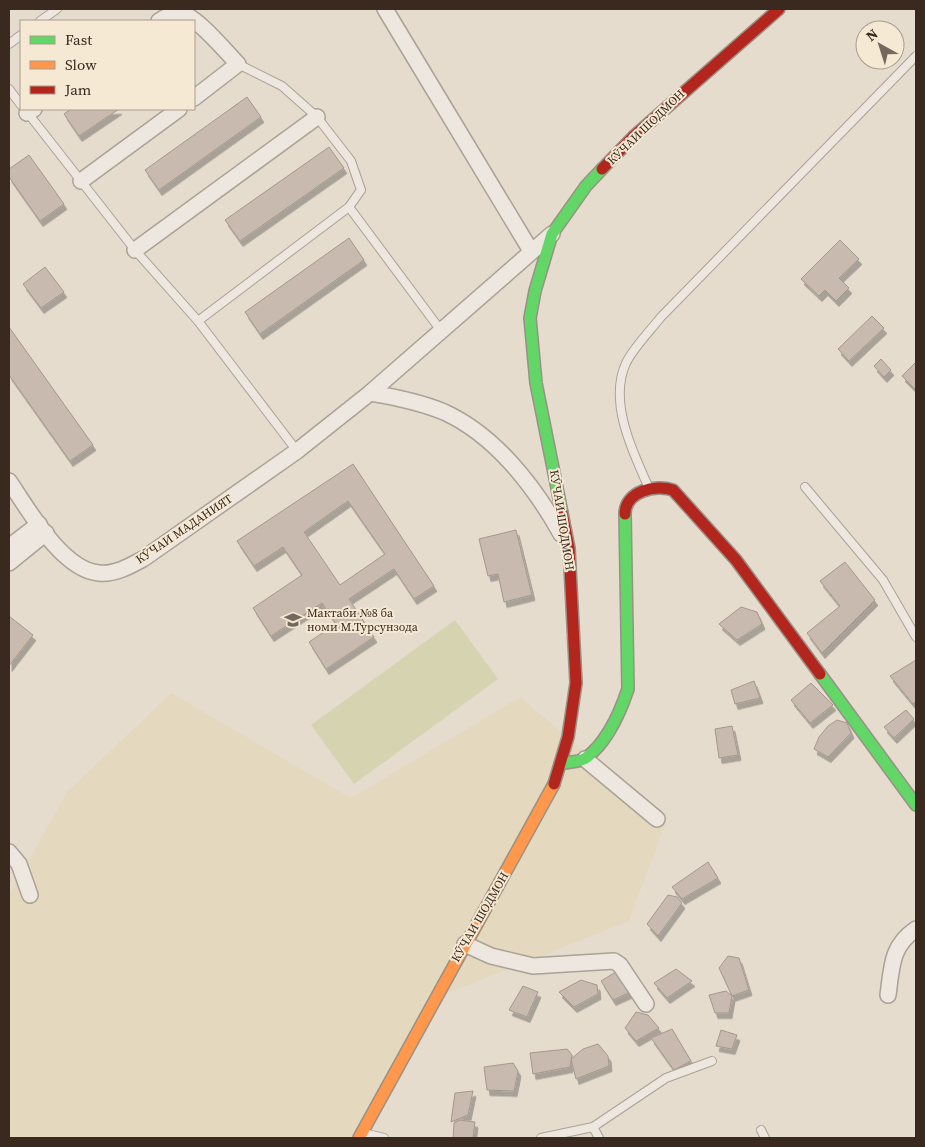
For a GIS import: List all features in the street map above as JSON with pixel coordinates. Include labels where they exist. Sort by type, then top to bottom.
[{"type":"main road","name":"КӮЧАИ ШОДМОН","points":[[361,1135],[465,944],[552,791],[570,728],[576,683],[569,548],[536,383],[530,318],[535,290],[552,234],[586,186],[633,137],[779,9]]},
{"type":"main road","points":[[560,764],[585,759],[602,742],[622,708],[628,689],[625,509],[631,499],[649,488],[665,487],[673,490],[736,560],[916,805]]},
{"type":"street","points":[[385,9],[531,250]]},
{"type":"street","points":[[161,20],[175,13],[183,13],[193,20]]},
{"type":"street","points":[[195,21],[238,64],[195,97]]},
{"type":"street","points":[[81,181],[178,110]]},
{"type":"street","points":[[135,250],[317,118]]},
{"type":"street","name":"КӮЧАИ МАДАНИЯТ","points":[[9,481],[43,529],[66,557],[83,569],[100,574],[122,570],[143,559],[297,451],[442,332],[531,250],[552,234]]},
{"type":"street","points":[[370,393],[429,406],[446,413],[479,435],[521,475],[537,494],[569,548]]},
{"type":"street","points":[[9,547],[43,529]]},
{"type":"street","points":[[9,563],[43,529]]},
{"type":"street","points":[[585,759],[657,820]]},
{"type":"street","points":[[9,852],[20,864],[30,895]]},
{"type":"street","points":[[888,994],[892,965],[898,946],[904,938],[916,929]]},
{"type":"street","points":[[465,944],[491,956],[533,966],[614,961],[620,965],[646,1004]]},
{"type":"lane","points":[[41,20],[57,9]]},
{"type":"lane","points":[[9,44],[20,36]]},
{"type":"lane","points":[[649,488],[625,432],[621,395],[622,378],[626,363],[661,317],[916,56]]},
{"type":"lane","points":[[198,321],[349,207],[361,190],[351,161],[317,118],[282,86],[238,64]]},
{"type":"lane","points":[[9,89],[20,101]]},
{"type":"lane","points":[[28,110],[135,250],[198,321],[297,451]]},
{"type":"lane","points":[[349,207],[442,332]]},
{"type":"lane","points":[[805,486],[883,580],[916,637]]},
{"type":"lane","points":[[541,1138],[593,1126],[666,1078],[712,1061]]},
{"type":"lane","points":[[593,1126],[599,1138]]},
{"type":"lane","points":[[761,1130],[765,1138]]},
{"type":"lane","points":[[361,1135],[384,1138]]},
{"type":"shaded area","points":[[455,620],[498,679],[354,784],[311,725]]},
{"type":"shaded area","points":[[171,693],[351,798],[520,697],[667,820],[629,921],[441,996],[363,1138],[9,1138],[9,895],[67,792]]},
{"type":"building","points":[[247,97],[261,117],[159,190],[145,170]]},
{"type":"building","points":[[70,110],[118,110],[79,136],[64,114]]},
{"type":"building","points":[[329,147],[344,168],[240,241],[225,220]]},
{"type":"building","points":[[29,155],[64,204],[40,221],[9,177],[9,169]]},
{"type":"building","points":[[349,238],[364,260],[260,334],[245,312]]},
{"type":"building","points":[[840,240],[859,259],[839,278],[849,288],[836,301],[825,290],[819,296],[801,279]]},
{"type":"building","points":[[45,267],[64,292],[41,308],[23,284]]},
{"type":"building","points":[[872,316],[884,328],[849,361],[838,349]]},
{"type":"building","points":[[9,327],[93,445],[70,461],[9,375]]},
{"type":"building","points":[[881,359],[891,370],[884,377],[874,366]]},
{"type":"building","points":[[916,362],[916,390],[902,376]]},
{"type":"building","points":[[353,464],[434,586],[414,599],[394,569],[349,599],[374,637],[326,669],[309,642],[336,624],[322,603],[271,636],[253,608],[302,575],[283,547],[254,566],[237,541]],"holes":[[[348,501],[385,554],[340,585],[304,532]]]},
{"type":"building","points":[[516,530],[532,595],[504,602],[498,574],[488,576],[479,539]]},
{"type":"building","points":[[845,562],[875,600],[822,653],[807,633],[840,606],[820,581]]},
{"type":"building","points":[[741,607],[757,612],[762,624],[737,640],[719,624]]},
{"type":"building","points":[[9,616],[33,635],[9,666]]},
{"type":"building","points":[[916,660],[916,701],[913,704],[890,676]]},
{"type":"building","points":[[754,681],[760,698],[735,704],[731,690]]},
{"type":"building","points":[[811,683],[833,705],[810,723],[791,700]]},
{"type":"building","points":[[906,710],[914,719],[894,738],[884,727]]},
{"type":"building","points":[[837,720],[847,723],[851,733],[828,757],[814,749],[819,737],[828,726]]},
{"type":"building","points":[[732,726],[738,755],[719,758],[715,729]]},
{"type":"building","points":[[708,862],[718,878],[682,899],[672,887]]},
{"type":"building","points":[[668,895],[677,897],[682,903],[658,936],[647,924]]},
{"type":"building","points":[[728,956],[739,958],[749,990],[732,996],[719,968]]},
{"type":"building","points":[[676,969],[692,981],[667,998],[654,983]]},
{"type":"building","points":[[619,970],[633,991],[613,1000],[601,981]]},
{"type":"building","points":[[581,980],[597,985],[598,994],[574,1007],[559,992]]},
{"type":"building","points":[[523,986],[538,992],[527,1017],[509,1010]]},
{"type":"building","points":[[726,991],[732,996],[729,1013],[715,1013],[709,995]]},
{"type":"building","points":[[636,1012],[648,1015],[659,1028],[636,1041],[625,1028]]},
{"type":"building","points":[[672,1029],[691,1061],[674,1070],[651,1038]]},
{"type":"building","points":[[721,1030],[737,1035],[732,1049],[716,1046]]},
{"type":"building","points":[[598,1044],[608,1056],[609,1066],[576,1079],[571,1059],[583,1049]]},
{"type":"building","points":[[567,1049],[572,1055],[570,1067],[533,1074],[530,1053]]},
{"type":"building","points":[[513,1063],[518,1071],[514,1091],[487,1090],[484,1067]]},
{"type":"building","points":[[473,1091],[468,1115],[451,1122],[455,1093]]},
{"type":"building","points":[[460,1120],[475,1122],[473,1138],[453,1138],[454,1123]]},
{"type":"traffic: fast","points":[[562,513],[536,383],[530,318],[535,291],[552,234],[586,186],[602,169]]},
{"type":"traffic: fast","points":[[560,764],[586,758],[594,751],[612,726],[628,689],[625,514]]},
{"type":"traffic: fast","points":[[820,674],[916,805]]},
{"type":"traffic: slow","points":[[359,1138],[554,784]]},
{"type":"traffic: jam","points":[[602,169],[633,137],[779,9]]},
{"type":"traffic: jam","points":[[625,514],[626,506],[630,500],[643,491],[658,488],[673,490],[736,560],[820,674]]},
{"type":"traffic: jam","points":[[554,784],[568,737],[576,683],[569,548],[562,513]]},
{"type":"place","name":"Мактаби №8 ба номи М.Турсунзода","points":[[293,620]]}]
